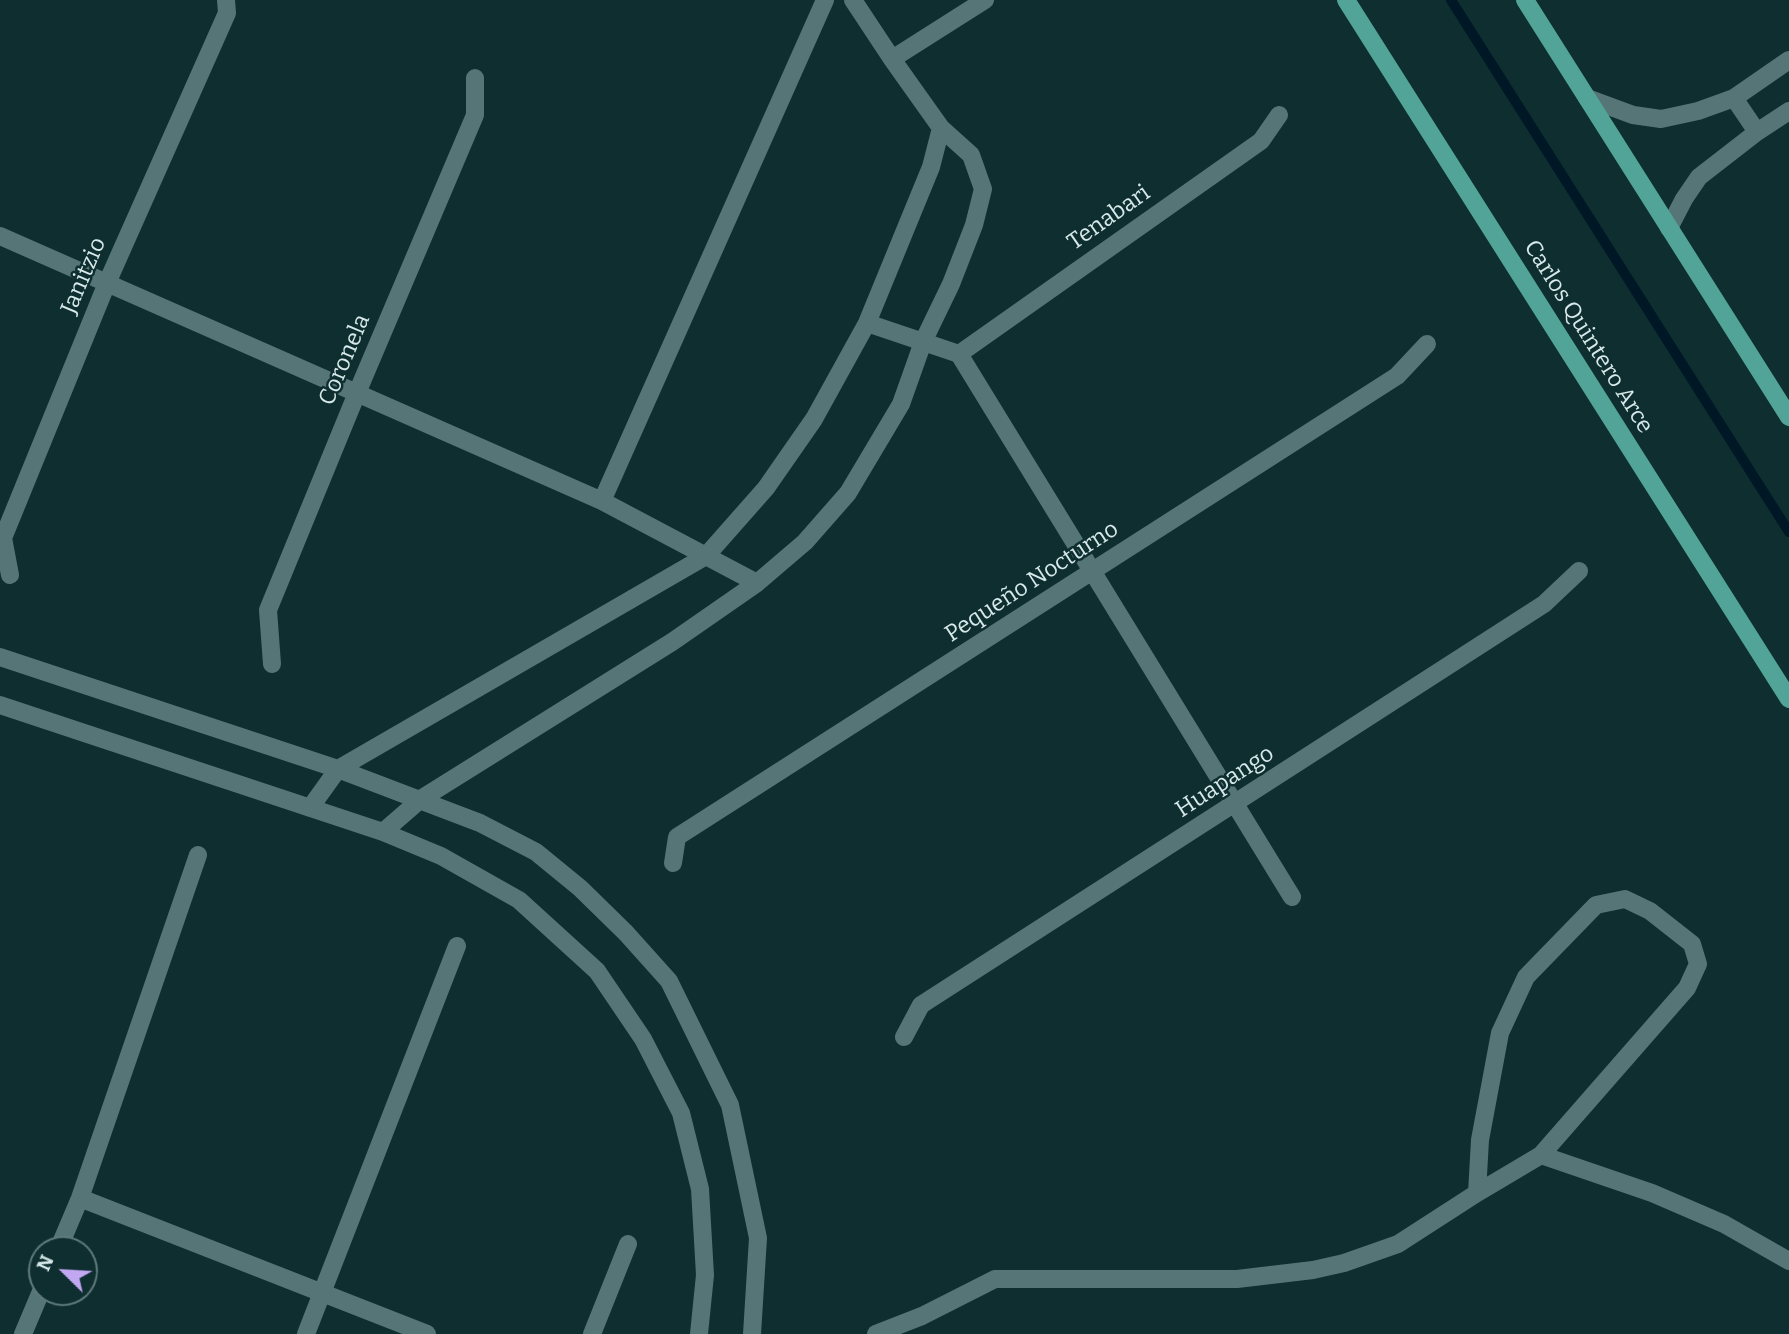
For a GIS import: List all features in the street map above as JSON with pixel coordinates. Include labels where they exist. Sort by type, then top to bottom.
[{"type":"main road","name":"Carlos Quintero Arce","points":[[1346,0],[1789,699]]},
{"type":"main road","points":[[1525,0],[1789,416]]},
{"type":"street","name":"Janitzio","points":[[10,575],[3,538],[107,283],[227,13],[226,0]]},
{"type":"street","points":[[602,501],[825,0]]},
{"type":"street","points":[[383,832],[421,799],[672,642],[757,583],[805,542],[848,493],[901,404],[923,342],[951,284],[974,225],[983,189],[971,155],[941,128],[853,0]]},
{"type":"street","points":[[892,59],[985,0]]},
{"type":"street","points":[[1587,98],[1633,115],[1661,119],[1698,111],[1734,98],[1789,60]]},
{"type":"street","name":"Coronela","points":[[272,664],[268,610],[475,115],[475,78]]},
{"type":"street","points":[[1734,98],[1757,131]]},
{"type":"street","points":[[1669,228],[1699,177],[1757,131],[1789,111]]},
{"type":"street","name":"Tenabari","points":[[959,354],[1261,141],[1279,115]]},
{"type":"street","points":[[310,808],[338,769],[706,556],[766,488],[807,429],[867,323],[931,167],[941,128]]},
{"type":"street","points":[[0,236],[602,501],[757,583]]},
{"type":"street","points":[[867,323],[959,354],[1292,897]]},
{"type":"street","name":"Pequeño Nocturno","points":[[673,863],[677,837],[1397,376],[1427,344]]},
{"type":"street","name":"Huapango","points":[[904,1037],[921,1005],[1544,604],[1579,571]]},
{"type":"street","points":[[0,657],[421,799],[480,823],[536,852],[580,888],[626,933],[669,981],[730,1105],[758,1238],[751,1334]]},
{"type":"street","points":[[0,705],[383,832],[441,856],[519,900],[597,971],[643,1039],[681,1113],[700,1189],[705,1275],[699,1334]]},
{"type":"street","points":[[64,1236],[80,1198],[198,855]]},
{"type":"street","points":[[876,1334],[995,1279],[1237,1279],[1313,1270],[1344,1263],[1398,1244],[1541,1155],[1687,988],[1698,964],[1692,944],[1650,911],[1625,899],[1596,905],[1526,977],[1500,1033],[1480,1140],[1476,1193]]},
{"type":"street","points":[[306,1334],[457,946]]},
{"type":"street","points":[[1541,1155],[1652,1193],[1724,1224],[1789,1261]]},
{"type":"street","points":[[80,1198],[427,1334]]},
{"type":"street","points":[[592,1334],[628,1244]]},
{"type":"street","points":[[23,1334],[35,1306]]},
{"type":"waterway","points":[[1451,0],[1789,532]]}]
